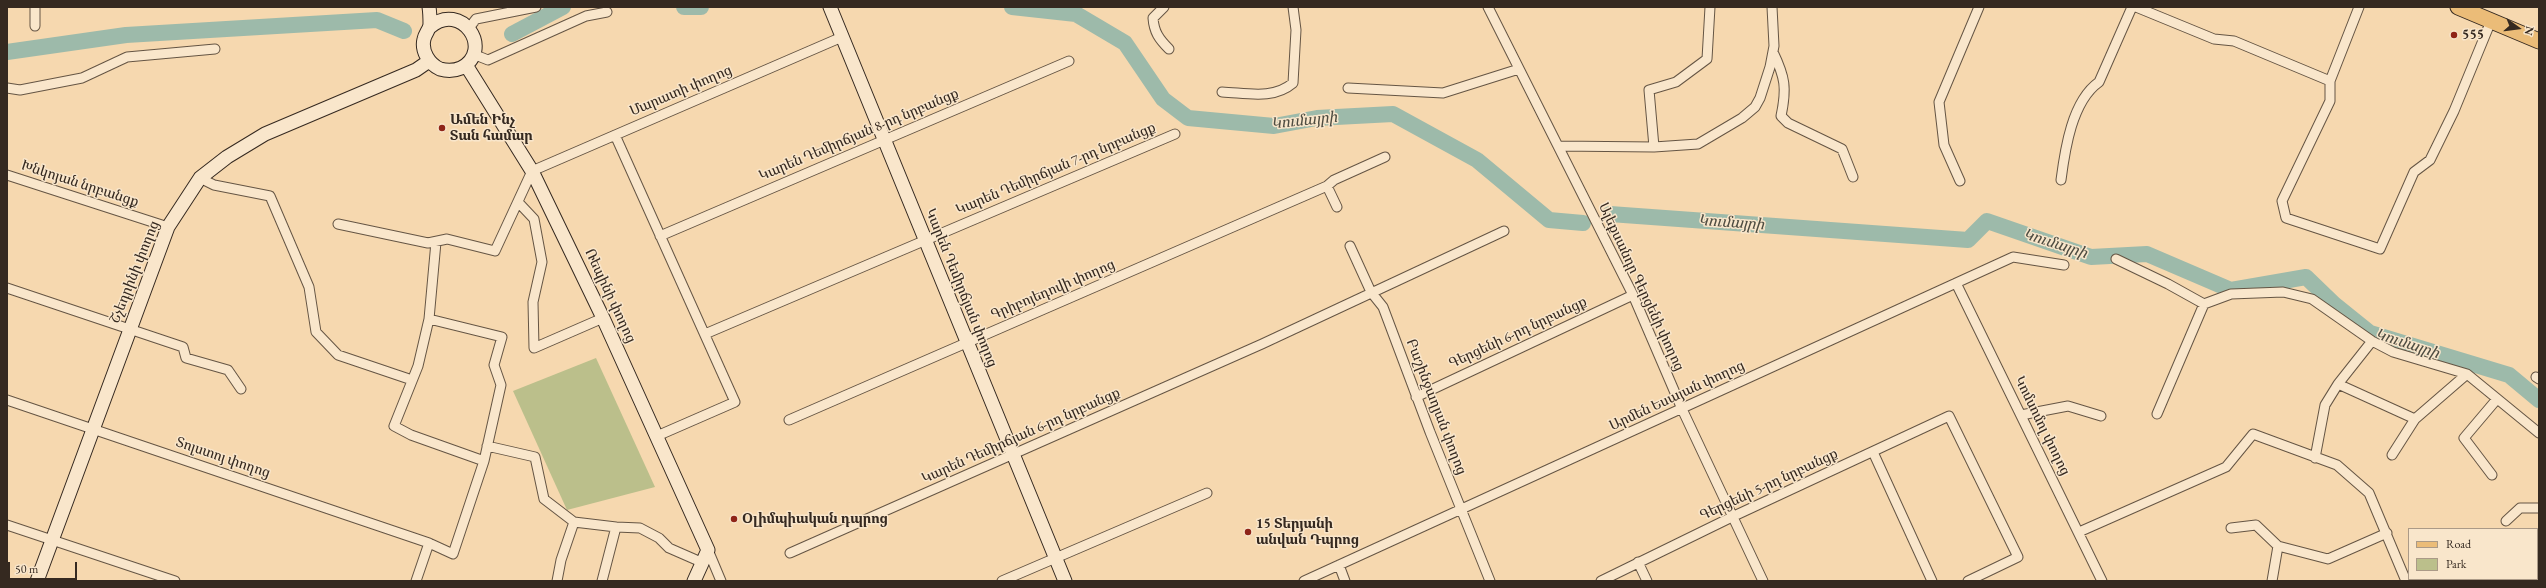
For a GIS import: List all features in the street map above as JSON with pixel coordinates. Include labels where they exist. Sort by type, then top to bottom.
[{"type":"main road","points":[[2458,7],[2539,41]]},
{"type":"street","points":[[35,7],[35,26]]},
{"type":"street","points":[[430,7],[430,27],[423,44],[429,61],[438,68],[446,70],[458,69],[466,65],[474,54],[475,43],[469,28],[460,20],[447,13],[430,27]]},
{"type":"street","points":[[469,28],[476,20],[536,7]]},
{"type":"street","name":"Կարեն Դեմիրճյան փողոց","points":[[830,7],[966,343],[1065,581]]},
{"type":"street","points":[[1164,7],[1153,18],[1154,28],[1160,40],[1169,48]]},
{"type":"street","points":[[1222,92],[1275,94],[1284,91],[1293,83],[1296,30],[1293,7]]},
{"type":"street","name":"Ալեքսանդր Գերցենի փողոց","points":[[1488,7],[1632,295],[1682,409],[1734,516],[1763,581]]},
{"type":"street","points":[[1654,147],[1649,90],[1676,82],[1707,59],[1710,7]]},
{"type":"street","points":[[1558,146],[1654,147],[1698,144],[1746,115],[1760,98],[1773,52],[1772,7]]},
{"type":"street","points":[[1960,181],[1944,145],[1939,102],[1979,7]]},
{"type":"street","points":[[2061,180],[2066,140],[2088,90],[2099,82],[2132,7]]},
{"type":"street","points":[[2136,7],[2214,39],[2234,41],[2330,81]]},
{"type":"street","points":[[2359,7],[2330,81],[2330,101],[2282,201],[2286,218],[2380,249],[2414,172],[2430,160],[2454,111],[2491,21]]},
{"type":"street","points":[[474,54],[488,60],[586,16],[607,12]]},
{"type":"street","name":"Մարատի փողոց","points":[[532,171],[842,37]]},
{"type":"street","points":[[7,88],[20,90],[82,78],[127,57],[215,49]]},
{"type":"street","points":[[1773,52],[1784,76],[1786,94],[1781,116],[1788,123],[1842,149],[1853,177]]},
{"type":"street","name":"Շչեդրինի փողոց","points":[[37,581],[168,227],[200,178],[227,157],[266,134],[416,70],[429,61]]},
{"type":"street","name":"Կարեն Դեմիրճյան 8-րդ նրբանցք","points":[[660,236],[1069,61]]},
{"type":"street","name":"Ռեպինի փողոց","points":[[466,65],[532,171],[603,318],[708,550]]},
{"type":"street","points":[[1348,88],[1443,93],[1519,69]]},
{"type":"street","name":"Կարեն Դեմիրճյան 7-րդ նրբանցք","points":[[705,334],[1175,134]]},
{"type":"street","points":[[615,136],[735,402],[657,436]]},
{"type":"street","name":"Գրիբոյեդովի փողոց","points":[[789,420],[1327,186],[1334,180],[1385,157]]},
{"type":"street","points":[[338,224],[428,243],[448,239],[495,251],[532,171]]},
{"type":"street","name":"Խնկոյան նրբանցք","points":[[7,176],[168,227]]},
{"type":"street","points":[[200,178],[214,185],[270,196],[309,287],[316,332],[338,355],[412,380]]},
{"type":"street","points":[[1327,186],[1337,207]]},
{"type":"street","points":[[518,202],[534,219],[542,262],[533,302],[534,348],[603,318]]},
{"type":"street","name":"Կարեն Դեմիրճյան 6-րդ նրբանցք","points":[[790,553],[1262,344],[1504,231]]},
{"type":"street","points":[[429,319],[502,337],[494,365],[501,385],[484,461],[411,435],[394,426],[418,366],[429,319],[436,242]]},
{"type":"street","name":"Բաշինջաղյան փողոց","points":[[1350,246],[1371,292],[1383,307],[1416,397],[1490,581]]},
{"type":"street","name":"Արմեն Եսայան փողոց","points":[[1304,581],[1462,511],[2013,257],[2064,265]]},
{"type":"street","points":[[2116,259],[2168,284],[2204,304]]},
{"type":"street","name":"Կոմսոմոլ փողոց","points":[[1956,283],[2102,581]]},
{"type":"street","points":[[7,288],[183,347],[186,358],[228,370],[241,389]]},
{"type":"street","points":[[2157,414],[2204,304],[2232,294],[2283,292],[2312,299],[2372,341],[2393,352],[2468,374],[2539,433]]},
{"type":"street","name":"Գերցենի 6-րդ նրբանցք","points":[[1416,397],[1632,295]]},
{"type":"street","points":[[2315,458],[2325,405],[2338,384],[2372,341]]},
{"type":"street","points":[[2392,455],[2415,420],[2468,374]]},
{"type":"street","points":[[2338,384],[2415,420]]},
{"type":"street","points":[[2492,475],[2464,438],[2497,399]]},
{"type":"street","name":"Տոլստոյ փողոց","points":[[7,400],[429,544],[453,554],[484,461]]},
{"type":"street","points":[[2021,414],[2068,406],[2101,416]]},
{"type":"street","name":"Գերցենի 5-րդ նրբանցք","points":[[1601,581],[1734,516],[1949,416],[2018,557],[1968,581]]},
{"type":"street","points":[[2079,532],[2226,468],[2253,434],[2337,465],[2369,493],[2406,581]]},
{"type":"street","points":[[487,446],[535,457],[544,499],[574,522],[640,528],[659,538],[668,548],[701,562]]},
{"type":"street","points":[[1873,452],[1932,581]]},
{"type":"street","points":[[1002,581],[1207,493]]},
{"type":"street","points":[[2506,521],[2520,508],[2539,508]]},
{"type":"street","points":[[557,581],[561,560],[574,522]]},
{"type":"street","points":[[7,525],[175,581]]},
{"type":"street","points":[[2231,528],[2256,525],[2278,546],[2328,559],[2387,533]]},
{"type":"street","points":[[602,581],[616,527]]},
{"type":"street","points":[[416,581],[429,544]]},
{"type":"street","points":[[2272,581],[2278,546]]},
{"type":"street","points":[[694,581],[701,562],[708,550]]},
{"type":"street","points":[[708,550],[721,581]]},
{"type":"street","points":[[1638,562],[1647,581]]},
{"type":"street","points":[[1338,566],[1345,581]]},
{"type":"green space","points":[[596,358],[655,487],[567,510],[513,391]]},
{"type":"waterway","points":[[512,34],[563,7]]},
{"type":"waterway","points":[[684,7],[701,7]]},
{"type":"waterway","name":"Կումայրի","points":[[1012,7],[1076,14],[1125,43],[1163,99],[1188,118],[1274,126],[1317,118],[1393,114],[1477,160],[1549,220],[1583,223]]},
{"type":"waterway","points":[[7,52],[126,35],[377,20],[404,31]]},
{"type":"waterway","name":"Կումայրի","points":[[1610,214],[1968,240],[1987,221],[2091,257],[2147,254],[2231,290],[2306,277],[2334,304],[2370,333],[2509,375],[2539,400]]},
{"type":"place","name":"555","points":[[2454,35]]},
{"type":"place","name":"Ամեն Ինչ Տան համար","points":[[442,128]]},
{"type":"place","name":"Օլիմպիական դպրոց","points":[[734,519]]},
{"type":"place","name":"15 Տերյանի անվան Դպրոց","points":[[1248,532]]}]
